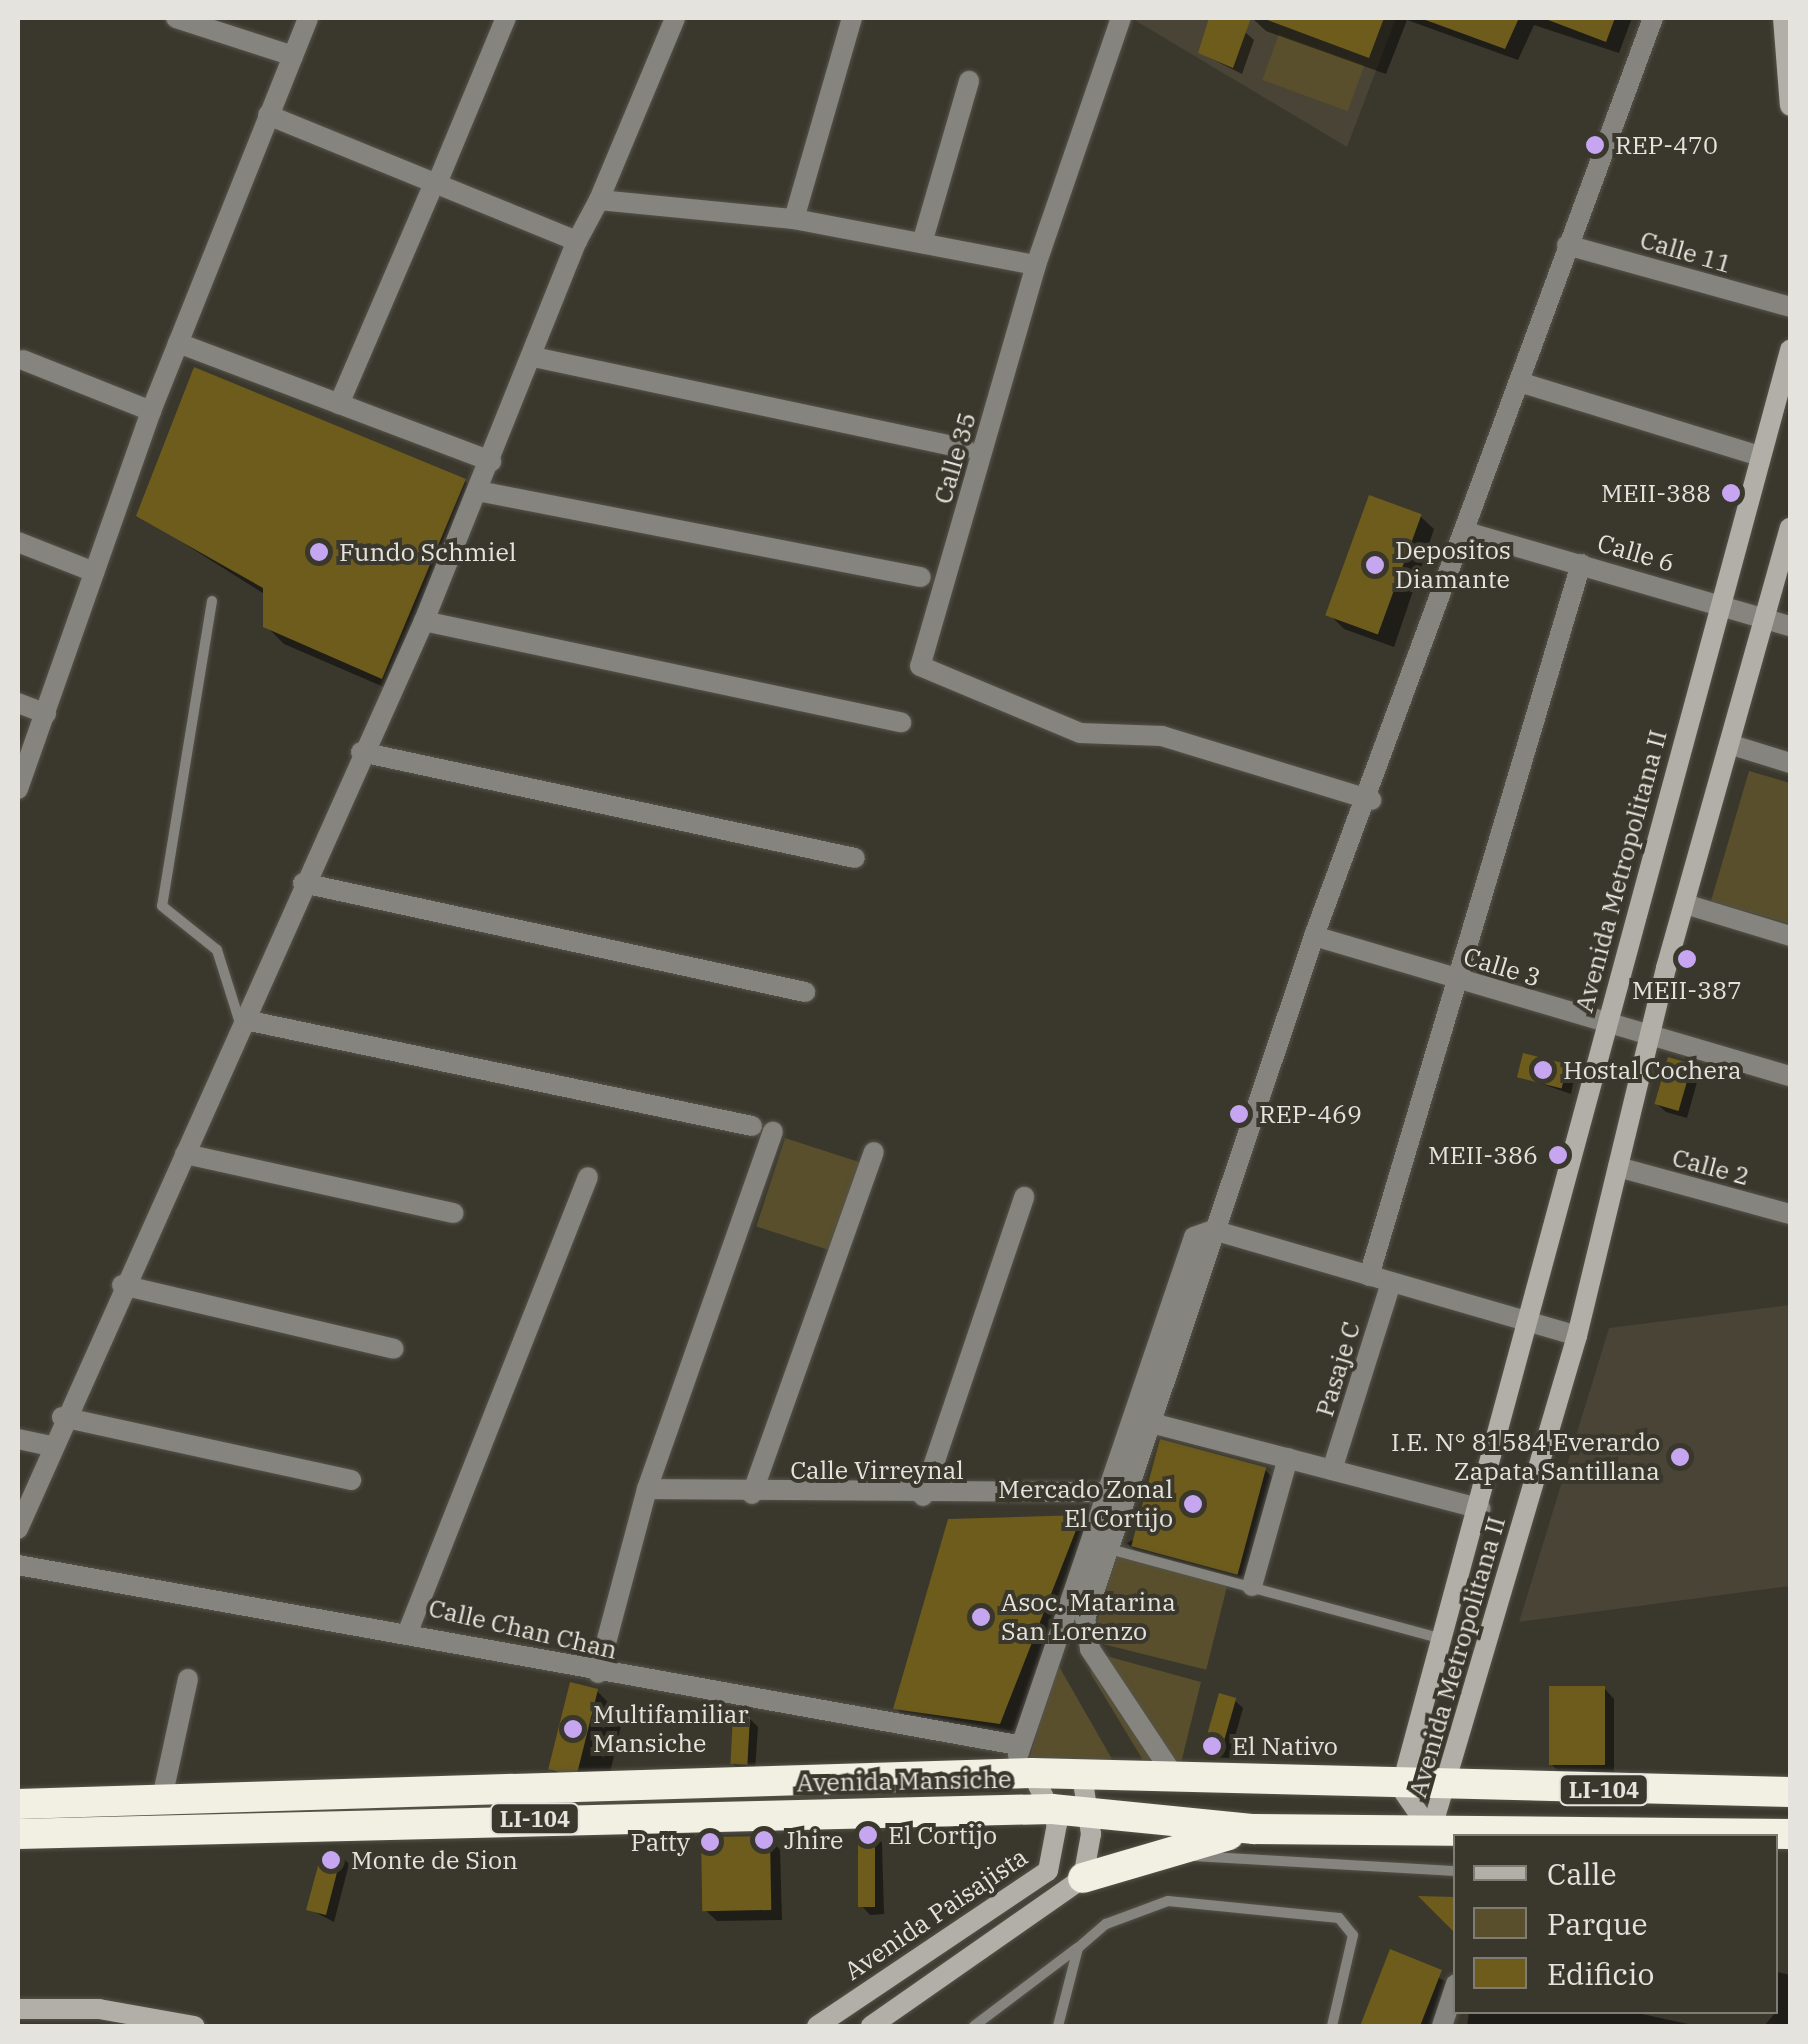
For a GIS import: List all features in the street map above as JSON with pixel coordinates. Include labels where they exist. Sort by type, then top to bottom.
[{"type":"highway","name":"Avenida Mansiche","points":[[18,1804],[728,1776],[1082,1774],[1401,1788],[1777,1792]]},
{"type":"highway","points":[[727,1813],[728,1776]]},
{"type":"highway","points":[[415,1788],[416,1822]]},
{"type":"highway","points":[[1772,1834],[1777,1792]]},
{"type":"highway","points":[[108,1800],[108,1830]]},
{"type":"highway","name":"Avenida Mansiche","points":[[18,1834],[727,1813],[1052,1809],[1254,1830],[1686,1834]]},
{"type":"highway","points":[[1084,1878],[1153,1854],[1254,1830]]},
{"type":"main road","points":[[1783,18],[1790,106]]},
{"type":"main road","name":"Avenida Metropolitana II","points":[[1430,1831],[1401,1788],[1481,1509],[1790,350]]},
{"type":"main road","name":"Avenida Metropolitana II","points":[[1430,1831],[1446,1788],[1577,1336],[1649,1036],[1790,528]]},
{"type":"main road","name":"Avenida Paisajista","points":[[820,2025],[1048,1871],[1058,1838],[1052,1809],[1032,1774]]},
{"type":"main road","points":[[871,2026],[1084,1878],[1088,1812],[1082,1774]]},
{"type":"main road","points":[[18,2008],[99,2010],[194,2026]]},
{"type":"street","points":[[176,18],[293,56]]},
{"type":"street","points":[[18,790],[151,411],[308,18]]},
{"type":"street","points":[[339,404],[506,18]]},
{"type":"street","points":[[18,1528],[62,1418],[185,1154],[361,752],[424,621],[534,357],[577,241],[599,200],[675,18]]},
{"type":"street","points":[[794,219],[852,18]]},
{"type":"street","name":"Calle 35","points":[[1122,18],[1036,265],[920,666],[1080,733],[1162,736],[1372,800]]},
{"type":"street","points":[[1032,1774],[1017,1745],[1108,1492],[1142,1420],[1213,1230],[1314,936],[1372,800],[1567,245],[1653,18]]},
{"type":"street","points":[[922,244],[969,81]]},
{"type":"street","points":[[268,115],[434,187],[577,241]]},
{"type":"street","points":[[599,200],[794,219],[1036,265]]},
{"type":"street","name":"Calle 11","points":[[1567,245],[1790,307]]},
{"type":"street","points":[[178,343],[491,461]]},
{"type":"street","points":[[534,357],[965,450]]},
{"type":"street","points":[[23,360],[151,411]]},
{"type":"street","points":[[1519,382],[1760,456]]},
{"type":"street","points":[[478,491],[921,577]]},
{"type":"street","name":"Calle 6","points":[[1466,532],[1790,626]]},
{"type":"street","points":[[18,542],[94,572]]},
{"type":"street","points":[[1369,1276],[1463,981],[1581,564]]},
{"type":"street","points":[[424,621],[902,722]]},
{"type":"street","points":[[18,703],[46,714]]},
{"type":"street","points":[[1732,745],[1790,763]]},
{"type":"street","points":[[361,752],[856,858]]},
{"type":"street","points":[[303,883],[806,992]]},
{"type":"street","points":[[1686,904],[1790,936]]},
{"type":"street","name":"Calle 3","points":[[1314,936],[1790,1076]]},
{"type":"street","points":[[243,1023],[752,1126]]},
{"type":"street","points":[[598,1673],[647,1489],[773,1132]]},
{"type":"street","points":[[752,1494],[874,1152]]},
{"type":"street","points":[[185,1154],[454,1213]]},
{"type":"street","name":"Calle 2","points":[[1618,1168],[1790,1214]]},
{"type":"street","points":[[410,1628],[588,1176]]},
{"type":"street","points":[[923,1496],[1024,1198]]},
{"type":"street","points":[[1213,1230],[1529,1326],[1577,1336]]},
{"type":"street","name":"Pasaje C","points":[[1332,1470],[1391,1283]]},
{"type":"street","points":[[122,1285],[394,1349]]},
{"type":"street","points":[[62,1418],[351,1480]]},
{"type":"street","points":[[1142,1420],[1481,1509]]},
{"type":"street","points":[[1142,1420],[1084,1636],[1176,1778]]},
{"type":"street","points":[[18,1438],[50,1446]]},
{"type":"street","points":[[1252,1586],[1288,1458]]},
{"type":"street","name":"Calle Virreynal","points":[[647,1489],[923,1496],[1108,1492]]},
{"type":"street","name":"Calle Chan Chan","points":[[18,1565],[410,1628],[598,1673],[1017,1745]]},
{"type":"street","points":[[162,1798],[188,1680]]},
{"type":"street","points":[[1442,2026],[1453,1993]]},
{"type":"lane","points":[[212,600],[162,906],[217,950],[243,1023]]},
{"type":"lane","points":[[1109,1549],[1443,1639]]},
{"type":"lane","points":[[1153,1854],[1453,1871]]},
{"type":"lane","points":[[974,2026],[1106,1924],[1168,1901],[1339,1918],[1352,1935],[1332,2026]]},
{"type":"lane","points":[[1058,2026],[1078,1948]]},
{"type":"shaded area","points":[[1131,18],[1396,18],[1347,147]]},
{"type":"shaded area","name":"I.E. N° 81584 Everardo Zapata Santillana","points":[[1790,1305],[1790,1586],[1519,1622],[1609,1328]]},
{"type":"green space","points":[[1279,34],[1365,65],[1348,111],[1262,80]]},
{"type":"green space","points":[[1749,771],[1790,783],[1790,924],[1711,901]]},
{"type":"green space","points":[[785,1138],[862,1163],[833,1251],[756,1226]]},
{"type":"green space","points":[[1114,1556],[1228,1584],[1206,1670],[1093,1641]]},
{"type":"green space","points":[[1088,1651],[1201,1682],[1181,1763],[1144,1762],[1091,1674]]},
{"type":"green space","points":[[1057,1663],[1116,1766],[1029,1760]]},
{"type":"building","points":[[1209,18],[1251,18],[1233,68],[1198,53]]},
{"type":"building","points":[[1262,18],[1384,18],[1369,58]]},
{"type":"building","points":[[1420,18],[1519,18],[1505,49]]},
{"type":"building","points":[[1543,18],[1615,18],[1606,42]]},
{"type":"building","name":"Fundo Schmiel","points":[[194,367],[466,479],[382,679],[263,627],[263,588],[136,516]]},
{"type":"building","name":"Depositos Diamante","points":[[1369,495],[1422,514],[1378,634],[1325,615]]},
{"type":"building","name":"Hostal Cochera","points":[[1523,1053],[1568,1064],[1562,1088],[1517,1077]]},
{"type":"building","points":[[1668,1057],[1692,1064],[1679,1111],[1654,1104]]},
{"type":"building","name":"Mercado Zonal El Cortijo","points":[[1160,1439],[1266,1467],[1238,1575],[1131,1546]]},
{"type":"building","name":"Asoc. Matarina San Lorenzo","points":[[1082,1515],[1000,1724],[893,1709],[948,1519]]},
{"type":"building","name":"Multifamiliar Mansiche","points":[[570,1682],[598,1689],[576,1776],[548,1769]]},
{"type":"building","points":[[1549,1686],[1605,1686],[1605,1765],[1549,1765]]},
{"type":"building","points":[[1219,1693],[1236,1698],[1220,1755],[1203,1750]]},
{"type":"building","points":[[733,1715],[750,1716],[747,1765],[730,1764]]},
{"type":"building","points":[[858,1832],[875,1832],[875,1907],[858,1907]]},
{"type":"building","points":[[770,1836],[771,1910],[702,1911],[701,1837]]},
{"type":"building","points":[[342,1853],[326,1915],[306,1910],[321,1855]]},
{"type":"building","points":[[1418,1896],[1453,1897],[1453,1931]]},
{"type":"building","points":[[1390,1949],[1442,1970],[1420,2026],[1360,2026]]},
{"type":"place","name":"REP-470","points":[[1595,145]]},
{"type":"place","name":"MEII-388","points":[[1731,493]]},
{"type":"place","name":"Fundo Schmiel","points":[[319,552]]},
{"type":"place","name":"Depositos Diamante","points":[[1375,565]]},
{"type":"place","name":"MEII-387","points":[[1687,959]]},
{"type":"place","name":"Hostal Cochera","points":[[1543,1070]]},
{"type":"place","name":"REP-469","points":[[1239,1114]]},
{"type":"place","name":"MEII-386","points":[[1558,1155]]},
{"type":"place","name":"I.E. N° 81584 Everardo Zapata Santillana","points":[[1680,1457]]},
{"type":"place","name":"Mercado Zonal El Cortijo","points":[[1193,1504]]},
{"type":"place","name":"Asoc. Matarina San Lorenzo","points":[[981,1617]]},
{"type":"place","name":"Multifamiliar Mansiche","points":[[573,1729]]},
{"type":"place","name":"El Nativo","points":[[1212,1746]]},
{"type":"place","name":"El Cortijo","points":[[868,1835]]},
{"type":"place","name":"Jhire","points":[[764,1840]]},
{"type":"place","name":"Patty","points":[[710,1842]]},
{"type":"place","name":"Monte de Sion","points":[[331,1860]]}]
